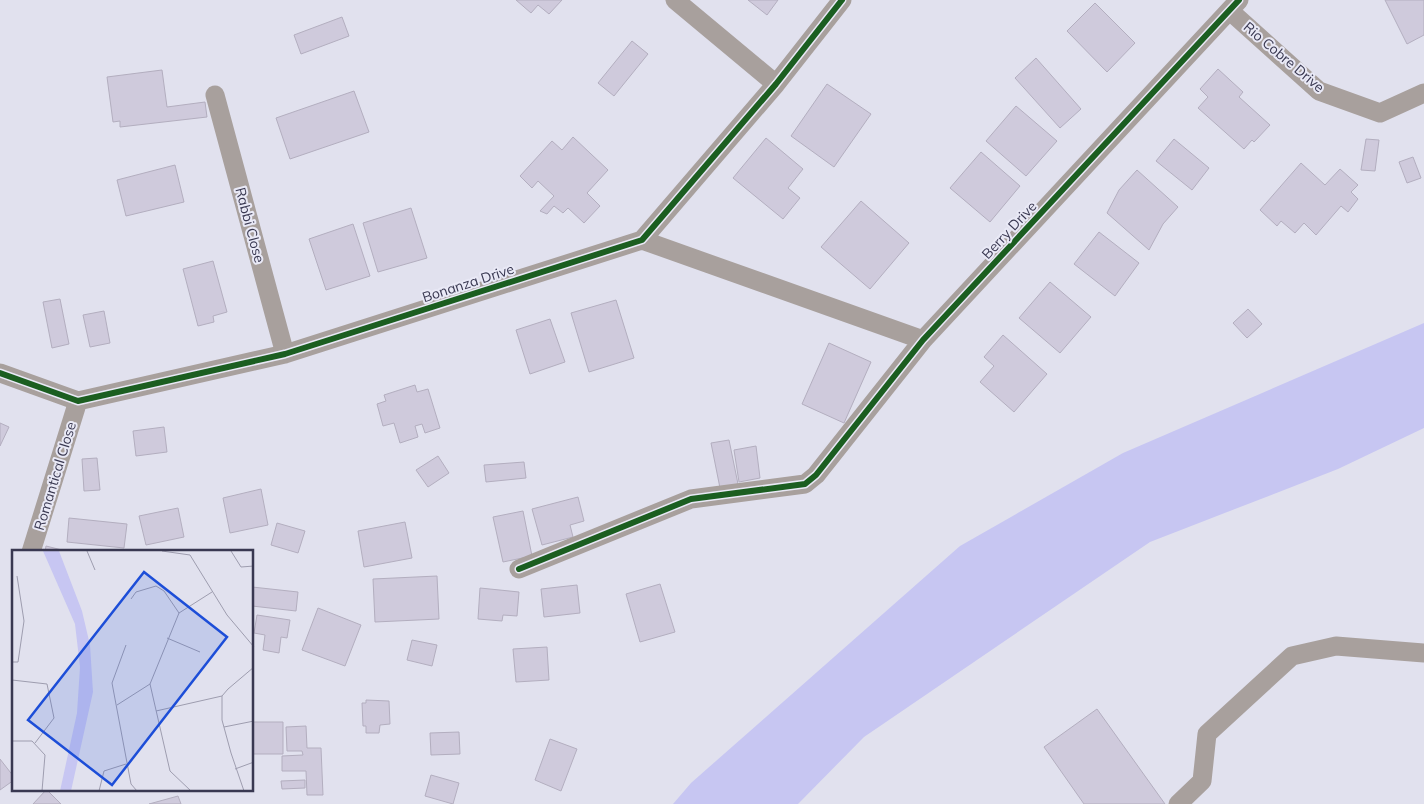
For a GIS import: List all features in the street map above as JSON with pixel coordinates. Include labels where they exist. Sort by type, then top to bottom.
[{"type":"street","points":[[675,0],[776,84]]},
{"type":"street","points":[[842,0],[776,84],[642,240],[923,340]]},
{"type":"street","name":"Rio Cobre Drive","points":[[1235,6],[1319,91],[1380,113],[1424,93]]},
{"type":"street","name":"Berry Drive","points":[[519,569],[691,499],[806,484],[816,475],[923,340],[1235,6]]},
{"type":"street","name":"Rabbi Close","points":[[215,95],[285,354]]},
{"type":"street","name":"Bonanza Drive","points":[[78,401],[285,354],[642,240]]},
{"type":"street","points":[[0,373],[78,401]]},
{"type":"street","name":"Romantical Close","points":[[32,550],[78,401]]},
{"type":"street","points":[[1178,804],[1202,780],[1207,734],[1292,656],[1336,646],[1424,653]]},
{"type":"water","points":[[1424,323],[1424,428],[1338,469],[1150,542],[864,737],[798,804],[673,804],[691,783],[960,546],[1123,453]]},
{"type":"building","points":[[516,0],[562,0],[549,14],[538,5],[531,13]]},
{"type":"building","points":[[748,0],[778,0],[767,15]]},
{"type":"building","points":[[1385,0],[1424,0],[1424,35],[1407,44]]},
{"type":"building","points":[[1095,3],[1135,43],[1107,72],[1067,31]]},
{"type":"building","points":[[342,17],[349,36],[301,54],[294,35]]},
{"type":"building","points":[[632,41],[648,54],[614,96],[598,83]]},
{"type":"building","points":[[1036,58],[1081,109],[1060,128],[1015,78]]},
{"type":"building","points":[[1218,69],[1243,92],[1239,97],[1270,125],[1254,142],[1252,140],[1244,149],[1198,108],[1208,97],[1200,89]]},
{"type":"building","points":[[162,70],[167,107],[205,102],[207,117],[120,127],[120,121],[113,122],[107,77]]},
{"type":"building","points":[[827,84],[871,114],[834,167],[791,136]]},
{"type":"building","points":[[354,91],[369,132],[290,159],[276,118]]},
{"type":"building","points":[[1016,106],[1057,141],[1026,176],[986,141]]},
{"type":"building","points":[[573,137],[608,170],[587,193],[600,206],[584,223],[568,208],[563,213],[554,206],[547,214],[540,211],[554,196],[538,181],[532,188],[520,176],[552,141],[562,150]]},
{"type":"building","points":[[766,138],[803,169],[788,188],[800,198],[783,219],[733,178]]},
{"type":"building","points":[[1174,139],[1209,168],[1192,190],[1156,161]]},
{"type":"building","points":[[1366,139],[1379,140],[1375,171],[1361,170]]},
{"type":"building","points":[[981,152],[1020,186],[990,222],[950,188]]},
{"type":"building","points":[[1413,157],[1421,178],[1407,183],[1399,162]]},
{"type":"building","points":[[1301,163],[1325,185],[1340,169],[1358,185],[1351,192],[1358,199],[1348,212],[1341,206],[1316,235],[1304,223],[1295,233],[1281,221],[1277,226],[1260,210]]},
{"type":"building","points":[[175,165],[184,202],[126,216],[117,180]]},
{"type":"building","points":[[1137,170],[1178,207],[1163,224],[1149,250],[1107,213],[1119,190]]},
{"type":"building","points":[[861,201],[909,243],[870,289],[821,247]]},
{"type":"building","points":[[411,208],[427,258],[378,272],[363,223]]},
{"type":"building","points":[[353,224],[370,276],[326,290],[309,239]]},
{"type":"building","points":[[1099,232],[1139,263],[1115,296],[1074,264]]},
{"type":"building","points":[[213,261],[227,312],[213,316],[214,322],[198,326],[183,269]]},
{"type":"building","points":[[1050,282],[1091,317],[1060,353],[1019,318]]},
{"type":"building","points":[[60,299],[69,344],[52,348],[43,302]]},
{"type":"building","points":[[616,300],[634,358],[589,372],[571,313]]},
{"type":"building","points":[[1248,309],[1262,324],[1247,338],[1233,323]]},
{"type":"building","points":[[104,311],[110,343],[90,347],[83,315]]},
{"type":"building","points":[[550,319],[565,362],[530,374],[516,330]]},
{"type":"building","points":[[1003,335],[1047,374],[1014,412],[980,382],[994,366],[984,357]]},
{"type":"building","points":[[829,343],[871,362],[844,423],[802,404]]},
{"type":"building","points":[[415,385],[417,392],[428,389],[440,428],[425,433],[422,424],[415,426],[418,437],[400,443],[394,423],[383,426],[377,404],[386,401],[384,395]]},
{"type":"building","points":[[0,423],[9,427],[0,446]]},
{"type":"building","points":[[164,427],[167,452],[136,456],[133,431]]},
{"type":"building","points":[[729,440],[738,484],[720,488],[711,443]]},
{"type":"building","points":[[756,446],[760,478],[739,482],[734,450]]},
{"type":"building","points":[[438,456],[449,473],[428,487],[416,470]]},
{"type":"building","points":[[97,458],[100,490],[84,491],[82,459]]},
{"type":"building","points":[[524,462],[526,478],[486,482],[484,465]]},
{"type":"building","points":[[261,489],[268,525],[230,533],[223,498]]},
{"type":"building","points":[[578,497],[584,521],[570,525],[573,537],[542,545],[532,509]]},
{"type":"building","points":[[178,508],[184,537],[146,545],[139,516]]},
{"type":"building","points":[[523,511],[532,556],[503,562],[493,517]]},
{"type":"building","points":[[69,518],[127,524],[124,548],[67,542]]},
{"type":"building","points":[[405,522],[412,558],[364,567],[358,531]]},
{"type":"building","points":[[277,523],[305,531],[298,553],[271,545]]},
{"type":"building","points":[[46,546],[62,550],[45,550]]},
{"type":"building","points":[[437,576],[439,619],[375,622],[373,579]]},
{"type":"building","points":[[660,584],[675,632],[640,642],[626,594]]},
{"type":"building","points":[[577,585],[580,613],[544,617],[541,589]]},
{"type":"building","points":[[254,587],[298,592],[296,611],[254,606]]},
{"type":"building","points":[[480,588],[519,592],[517,616],[503,615],[502,621],[478,619]]},
{"type":"building","points":[[318,608],[361,625],[345,666],[302,650]]},
{"type":"building","points":[[257,615],[290,620],[287,638],[281,637],[279,653],[263,650],[265,635],[254,633]]},
{"type":"building","points":[[412,640],[437,645],[432,666],[407,660]]},
{"type":"building","points":[[547,647],[549,680],[516,682],[513,649]]},
{"type":"building","points":[[366,700],[389,701],[390,724],[380,725],[379,733],[366,733],[366,726],[363,726],[362,703],[366,703]]},
{"type":"building","points":[[1097,709],[1165,804],[1084,804],[1044,747]]},
{"type":"building","points":[[254,722],[283,722],[283,754],[254,754]]},
{"type":"building","points":[[306,726],[307,748],[321,748],[323,795],[307,795],[306,771],[282,771],[282,756],[303,755],[302,751],[287,751],[286,727]]},
{"type":"building","points":[[459,732],[460,754],[431,755],[430,733]]},
{"type":"building","points":[[550,739],[577,749],[561,791],[535,780]]},
{"type":"building","points":[[0,759],[12,774],[12,781],[0,790]]},
{"type":"building","points":[[431,775],[459,783],[453,804],[425,796]]},
{"type":"building","points":[[305,780],[305,788],[282,789],[281,781]]},
{"type":"building","points":[[44,792],[49,792],[61,804],[33,804]]},
{"type":"building","points":[[178,796],[181,804],[149,804]]},
{"type":"cycle path","points":[[0,373],[78,401],[285,354],[642,240],[776,84],[842,0]]},
{"type":"cycle path","points":[[519,569],[691,499],[805,484],[816,475],[923,340],[1239,0]]}]
